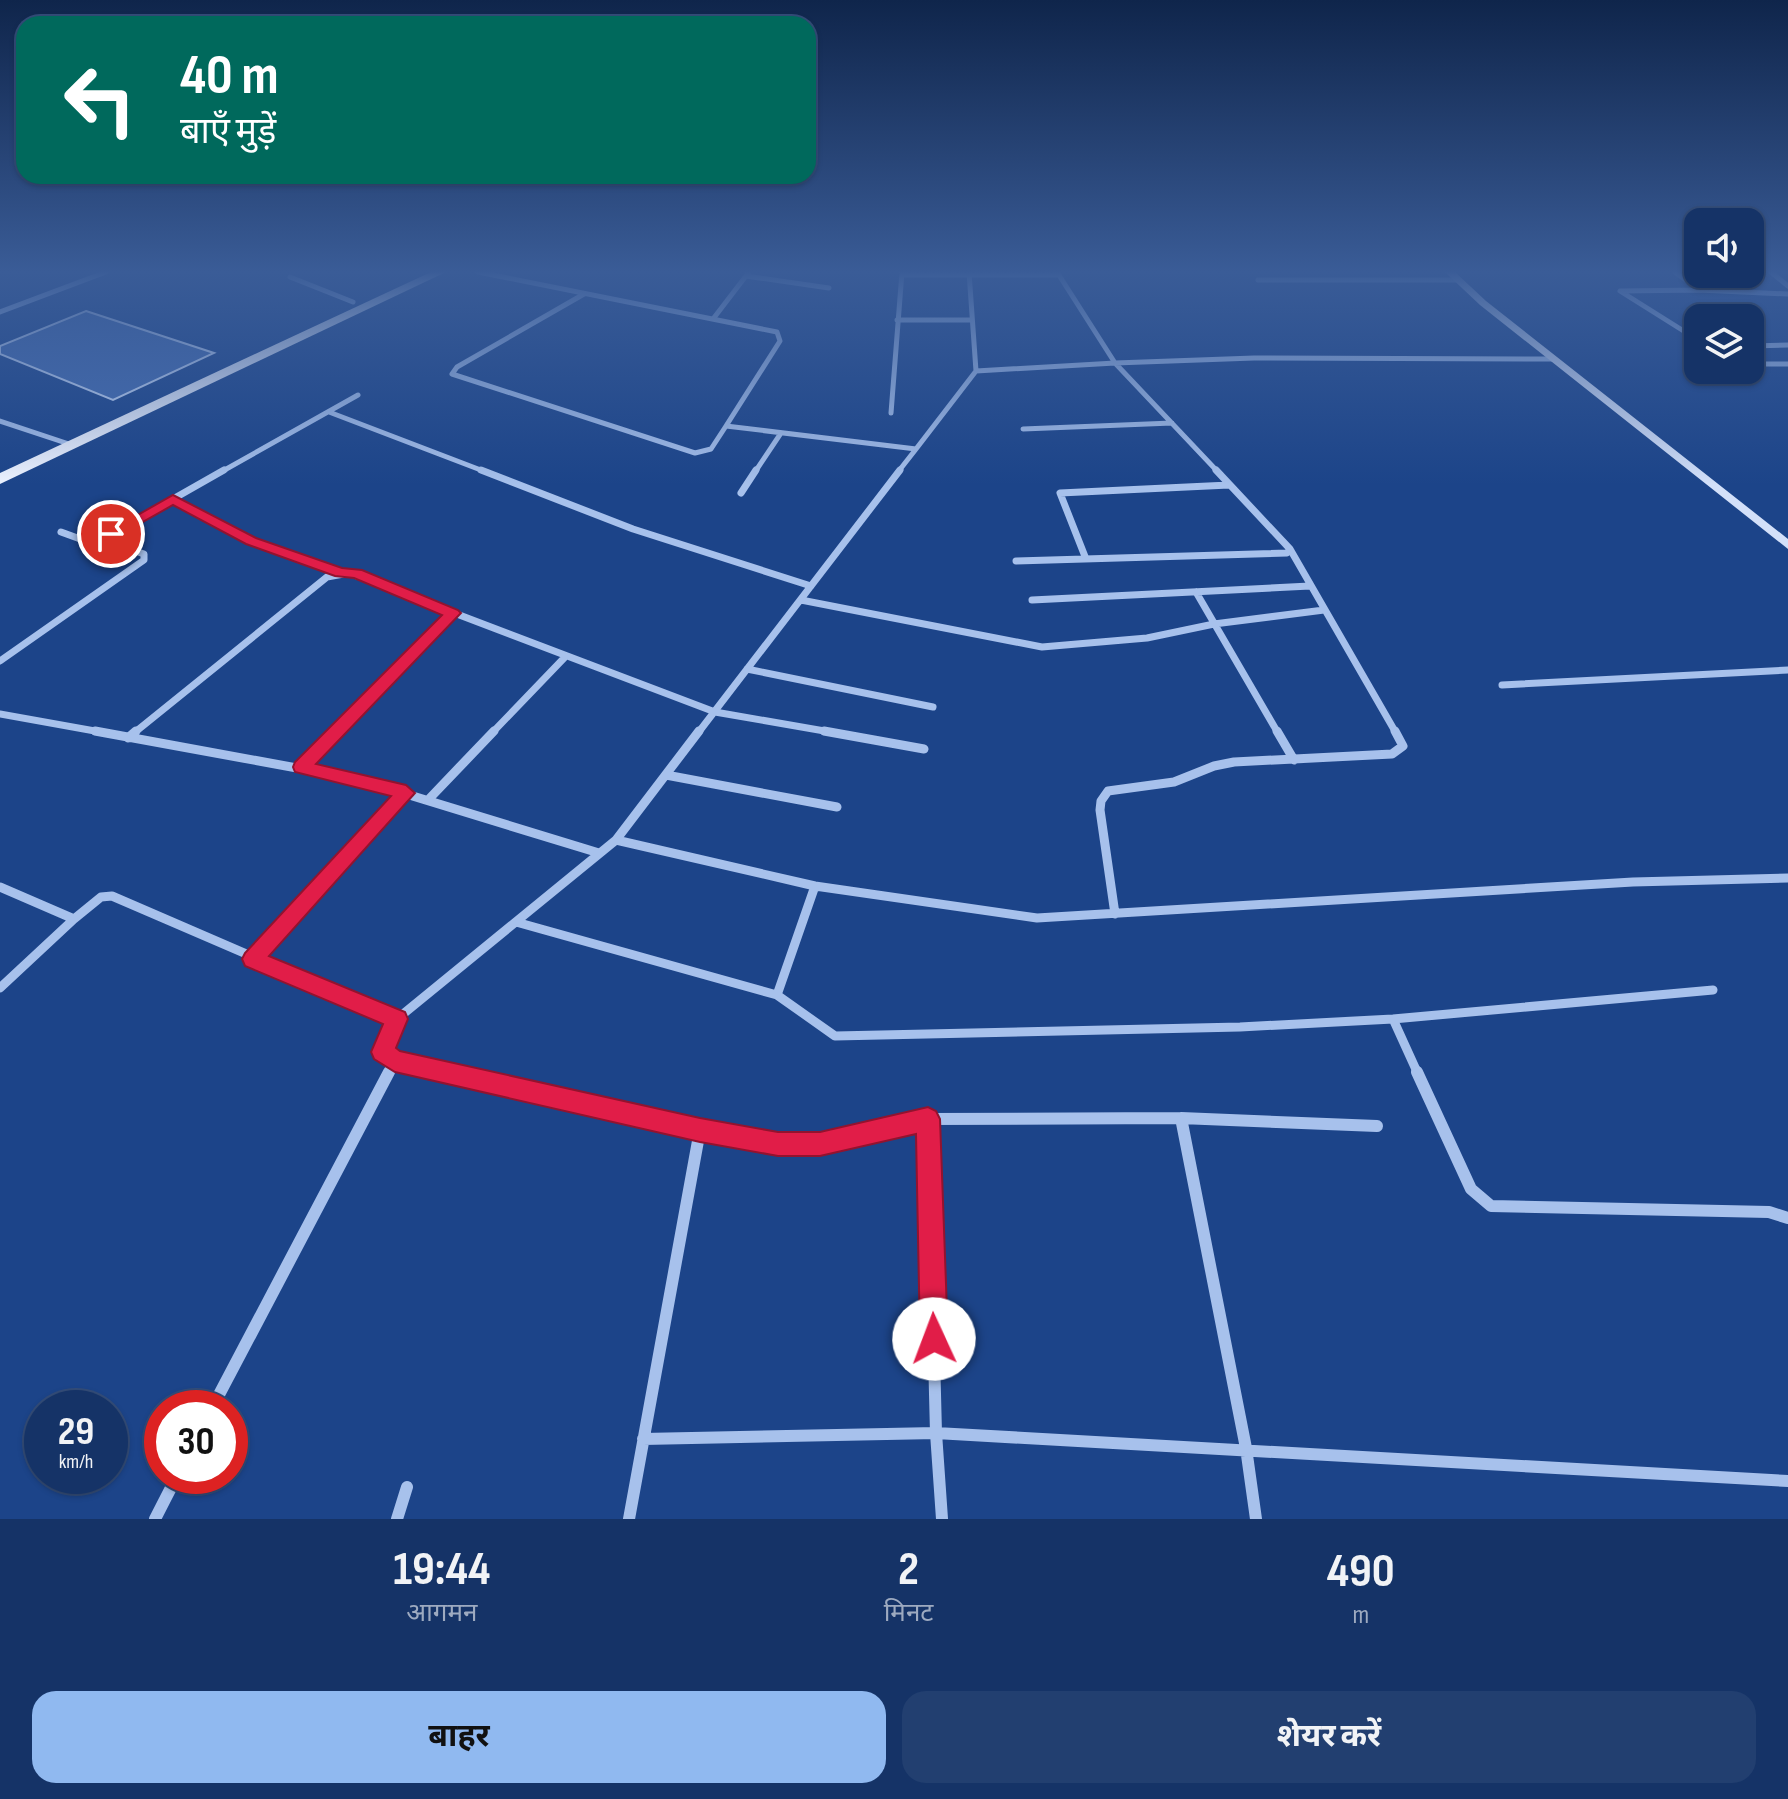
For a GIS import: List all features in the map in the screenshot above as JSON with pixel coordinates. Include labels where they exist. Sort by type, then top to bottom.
[{"type":"main road","points":[[0,467],[273,343]]},
{"type":"main road","points":[[0,479],[278,343]]},
{"type":"main road","points":[[1535,343],[1788,545]]},
{"type":"street","points":[[499,343],[457,367],[452,374],[695,453],[711,449],[779,343]]},
{"type":"street","points":[[891,413],[896,343]]},
{"type":"street","points":[[974,343],[976,371],[616,840],[397,1019],[382,1052],[395,1061],[700,1130],[799,1146],[928,1119],[1181,1118],[1377,1126]]},
{"type":"street","points":[[1102,343],[1115,363],[1290,549],[1403,746],[1392,754],[1234,762],[1214,766],[1174,782],[1108,791],[1101,801],[1100,810],[1115,914]]},
{"type":"street","points":[[1764,346],[1788,345]]},
{"type":"street","points":[[976,371],[1254,358],[1554,359]]},
{"type":"street","points":[[1764,364],[1788,364]]},
{"type":"street","points":[[106,541],[111,534],[358,395]]},
{"type":"street","points":[[329,412],[633,529],[811,586]]},
{"type":"street","points":[[0,421],[72,445]]},
{"type":"street","points":[[1023,429],[1172,423]]},
{"type":"street","points":[[726,426],[916,449]]},
{"type":"street","points":[[741,493],[781,433]]},
{"type":"street","points":[[1086,559],[1060,493],[1229,485]]},
{"type":"street","points":[[173,499],[251,541],[341,573],[356,574],[715,712],[924,749]]},
{"type":"street","points":[[0,661],[146,557],[106,541],[83,540],[61,532]]},
{"type":"street","points":[[1016,561],[1287,553],[1290,549]]},
{"type":"street","points":[[128,738],[327,577],[341,573]]},
{"type":"street","points":[[1032,600],[1310,586]]},
{"type":"street","points":[[1196,592],[1294,760]]},
{"type":"street","points":[[801,600],[1042,647],[1147,638],[1214,624],[1324,610]]},
{"type":"street","points":[[302,767],[453,613]]},
{"type":"street","points":[[429,799],[566,656]]},
{"type":"street","points":[[747,669],[933,707]]},
{"type":"street","points":[[1502,685],[1788,670]]},
{"type":"street","points":[[0,714],[302,767],[429,799],[599,853]]},
{"type":"street","points":[[666,775],[837,807]]},
{"type":"street","points":[[253,959],[406,793]]},
{"type":"street","points":[[616,840],[815,886],[1037,918],[1642,881],[1788,878]]},
{"type":"street","points":[[777,995],[815,886]]},
{"type":"street","points":[[0,887],[74,919]]},
{"type":"street","points":[[0,988],[74,919],[101,897],[112,896],[397,1019]]},
{"type":"street","points":[[516,922],[777,995],[835,1036],[1240,1027],[1393,1019],[1713,990]]},
{"type":"street","points":[[1393,1019],[1471,1189],[1491,1206],[1769,1212],[1788,1218]]},
{"type":"street","points":[[221,1390],[395,1061]]},
{"type":"street","points":[[1181,1118],[1246,1448],[1256,1519]]},
{"type":"street","points":[[928,1119],[936,1433],[942,1519]]},
{"type":"street","points":[[629,1519],[700,1130]]},
{"type":"street","points":[[643,1439],[936,1433],[1246,1448],[1788,1481]]},
{"type":"street","points":[[397,1519],[407,1487]]},
{"type":"street","points":[[155,1519],[168,1494]]},
{"type":"building","points":[[8,343],[183,343],[214,353],[113,400],[0,354],[0,346]]},
{"type":"route","points":[[111,534],[173,499],[251,541],[341,573],[356,574],[453,613],[302,767],[406,793],[253,959],[397,1019],[382,1052],[395,1061],[700,1130],[778,1144],[820,1144],[928,1119],[934,1339]]}]
